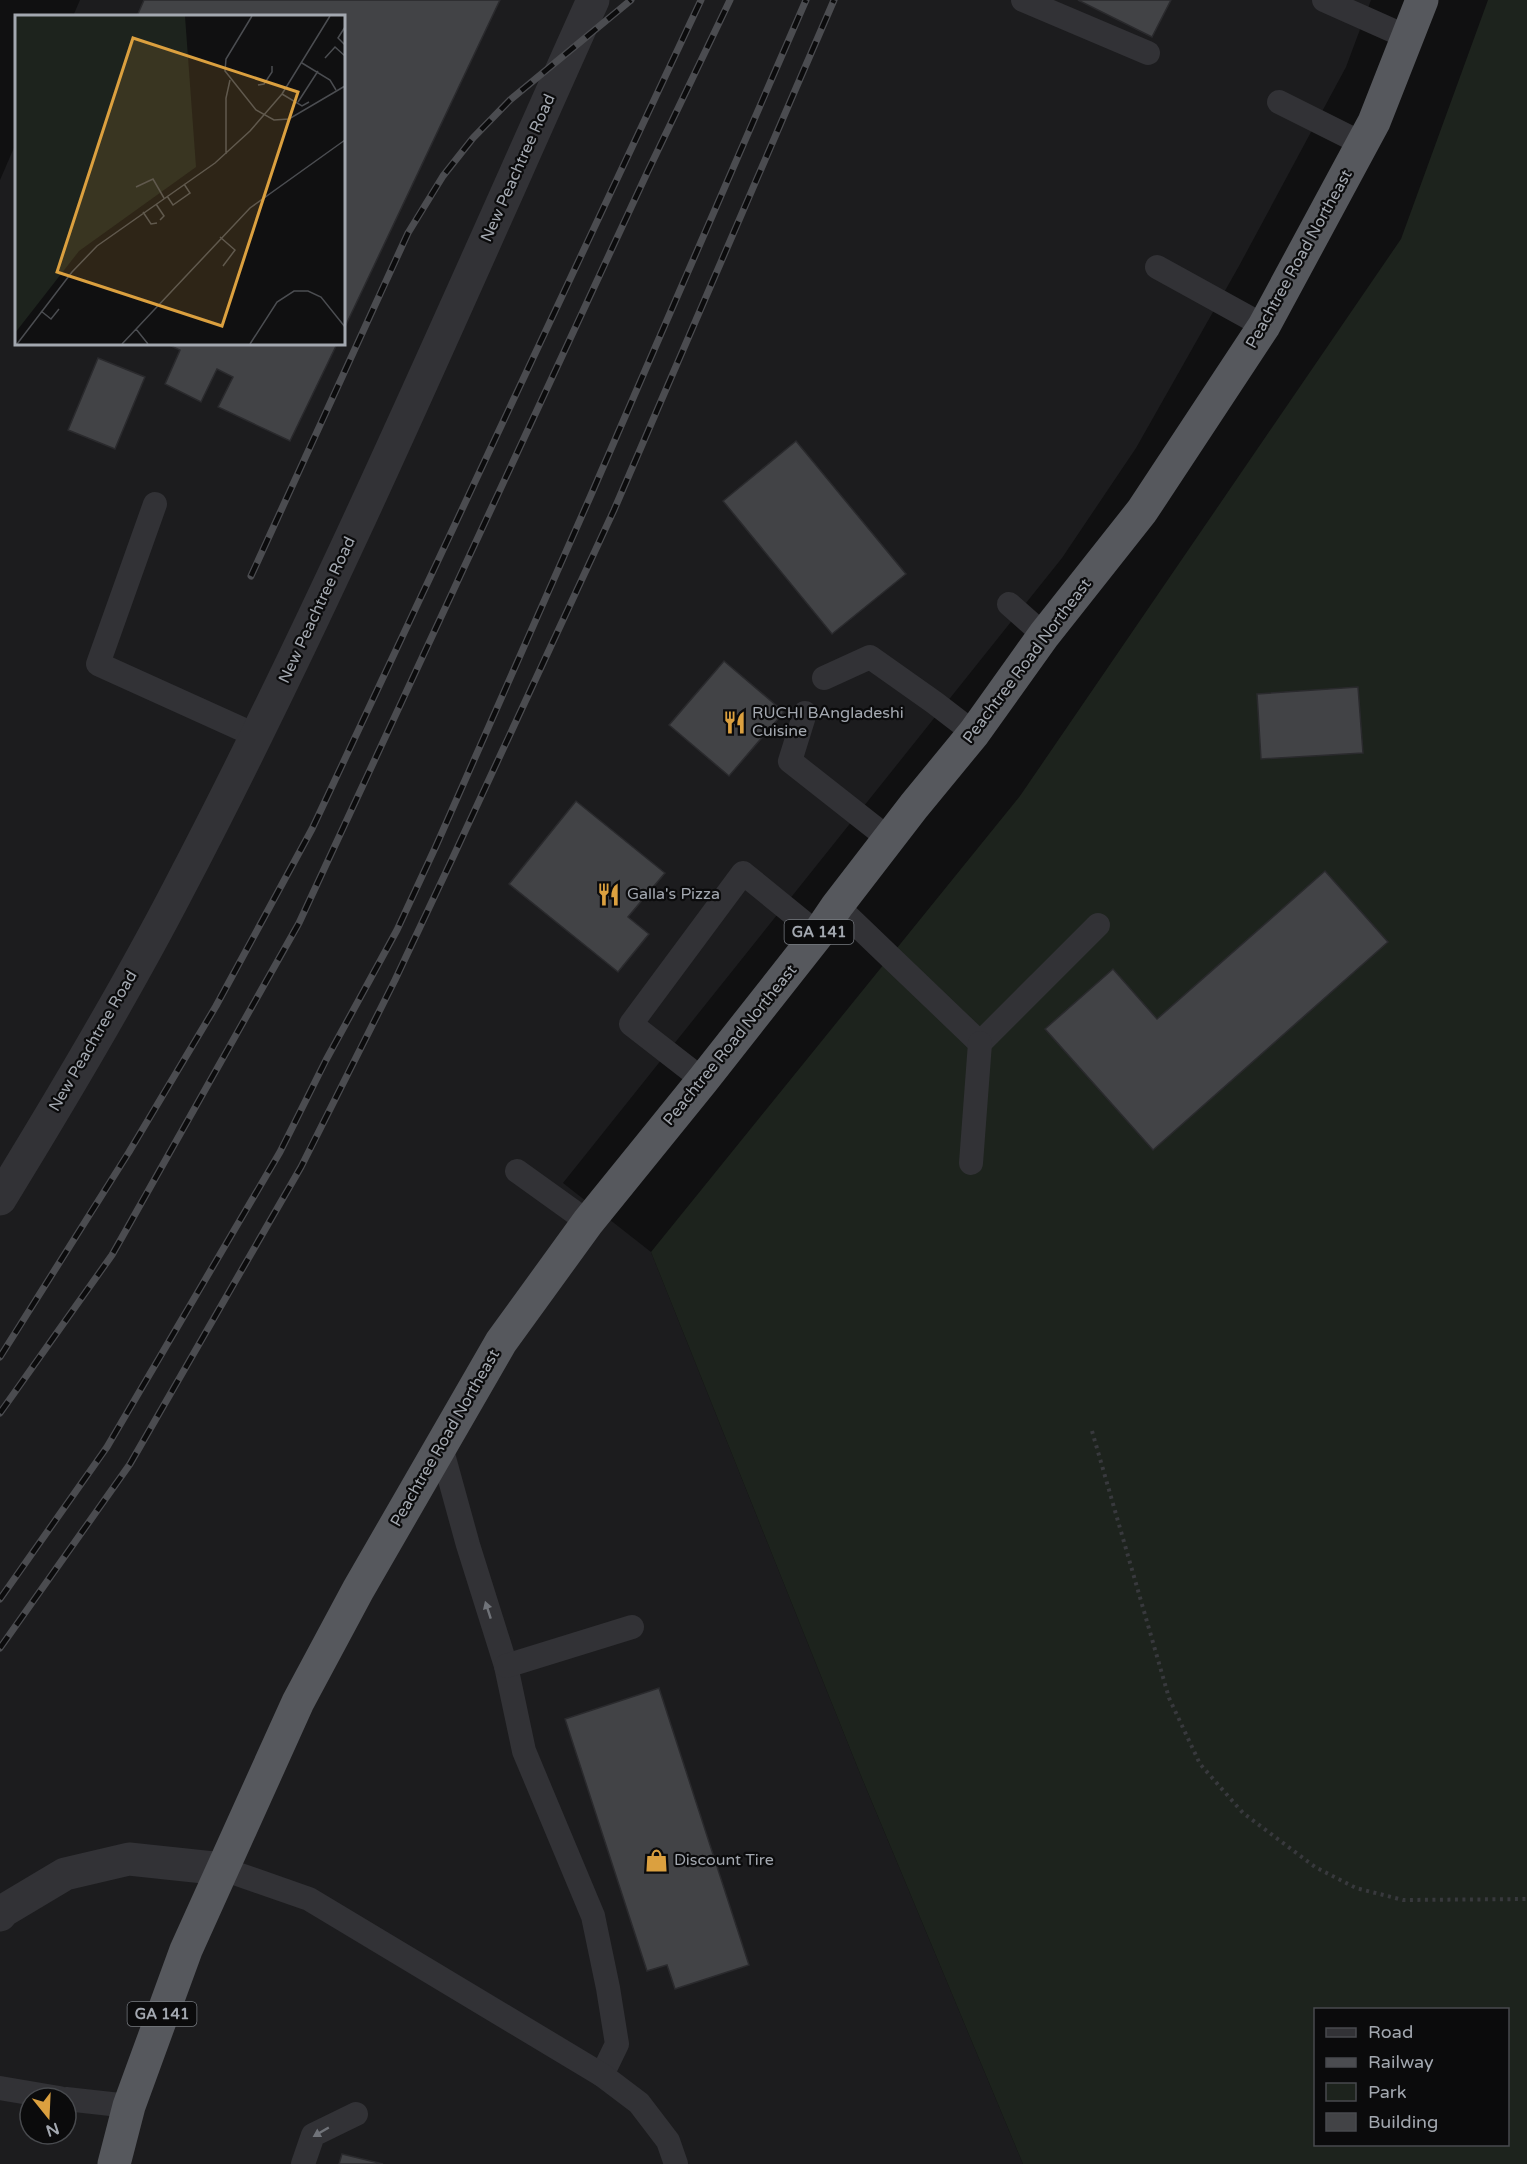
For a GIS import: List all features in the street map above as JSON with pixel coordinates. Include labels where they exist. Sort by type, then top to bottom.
[{"type":"highway","name":"Peachtree Road Northeast","points":[[223,1869],[298,1702],[358,1590],[501,1342],[588,1222],[818,934],[889,839],[974,733],[1044,635],[1142,511],[1264,326],[1374,122],[1422,0]]},
{"type":"highway","name":"GA 141","points":[[114,2164],[129,2106],[186,1950],[223,1869]]},
{"type":"street","name":"New Peachtree Road","points":[[0,1199],[86,1058],[177,893],[257,736],[403,427],[593,0]]},
{"type":"street","points":[[0,1915],[65,1874],[129,1858],[223,1869]]},
{"type":"lane","points":[[1023,0],[1148,53]]},
{"type":"lane","points":[[1324,0],[1407,38]]},
{"type":"lane","points":[[1279,102],[1363,144]]},
{"type":"lane","points":[[1157,267],[1264,326]]},
{"type":"lane","points":[[155,504],[98,664],[257,736]]},
{"type":"lane","points":[[1009,604],[1044,635]]},
{"type":"lane","points":[[824,678],[870,657],[974,733]]},
{"type":"lane","points":[[805,713],[790,761],[889,839]]},
{"type":"lane","points":[[703,1080],[631,1024],[743,873],[781,901],[818,934]]},
{"type":"lane","points":[[837,906],[980,1043]]},
{"type":"lane","points":[[972,1163],[980,1043],[1098,925]]},
{"type":"lane","points":[[517,1171],[588,1222]]},
{"type":"lane","points":[[441,1447],[468,1545],[506,1666],[524,1751],[593,1916],[617,2044],[602,2075]]},
{"type":"lane","points":[[506,1666],[632,1626]]},
{"type":"lane","points":[[223,1869],[309,1899],[602,2075],[639,2103],[668,2141],[676,2164]]},
{"type":"lane","points":[[0,2088],[18,2091]]},
{"type":"lane","points":[[78,2100],[129,2106]]},
{"type":"lane","points":[[303,2164],[313,2135],[356,2114]]},
{"type":"path","points":[[1092,1431],[1168,1698],[1200,1764],[1243,1813],[1315,1868],[1356,1888],[1402,1900],[1527,1899]]},
{"type":"shaded area","points":[[80,0],[1371,0],[1346,67],[1239,266],[1136,448],[1062,558],[563,1183],[651,1252],[859,1771],[1023,2164],[0,2164],[0,180],[15,145],[15,345],[345,345],[345,15],[73,15]]},
{"type":"green space","points":[[1488,0],[1527,0],[1527,2164],[1023,2164],[859,1771],[651,1252],[1020,796],[1401,239]]},
{"type":"building","points":[[144,0],[500,0],[345,327],[345,15],[137,15]]},
{"type":"building","points":[[1078,0],[1171,0],[1152,37]]},
{"type":"building","points":[[169,345],[337,345],[290,441],[218,407],[233,377],[217,369],[201,402],[165,384],[180,350]]},
{"type":"building","points":[[98,358],[145,377],[115,449],[68,430]]},
{"type":"building","points":[[796,441],[906,574],[832,634],[723,501]]},
{"type":"building","points":[[724,661],[784,712],[729,776],[669,725]]},
{"type":"building","points":[[1358,687],[1363,753],[1261,759],[1257,694]]},
{"type":"building","points":[[576,801],[665,873],[628,917],[649,934],[618,972],[509,884]]},
{"type":"building","points":[[1325,871],[1388,942],[1153,1150],[1045,1029],[1113,969],[1157,1019]]},
{"type":"building","points":[[659,1688],[749,1965],[675,1989],[667,1965],[647,1971],[565,1719]]},
{"type":"building","points":[[342,2154],[383,2164],[339,2164]]},
{"type":"railway","points":[[251,576],[408,233],[443,176],[473,138],[510,100],[631,0]]},
{"type":"railway","points":[[0,1357],[129,1152],[216,1006],[312,829],[701,0]]},
{"type":"railway","points":[[0,1413],[112,1255],[299,923],[647,173],[730,0]]},
{"type":"railway","points":[[0,1599],[107,1447],[280,1152],[326,1060],[397,930],[591,495],[806,0]]},
{"type":"railway","points":[[0,1648],[130,1464],[301,1167],[395,980],[614,510],[834,0]]},
{"type":"place","name":"RUCHI BAngladeshi Cuisine","points":[[734,722]]},
{"type":"place","name":"Galla's Pizza","points":[[609,894]]},
{"type":"place","name":"Discount Tire","points":[[656,1860]]}]
